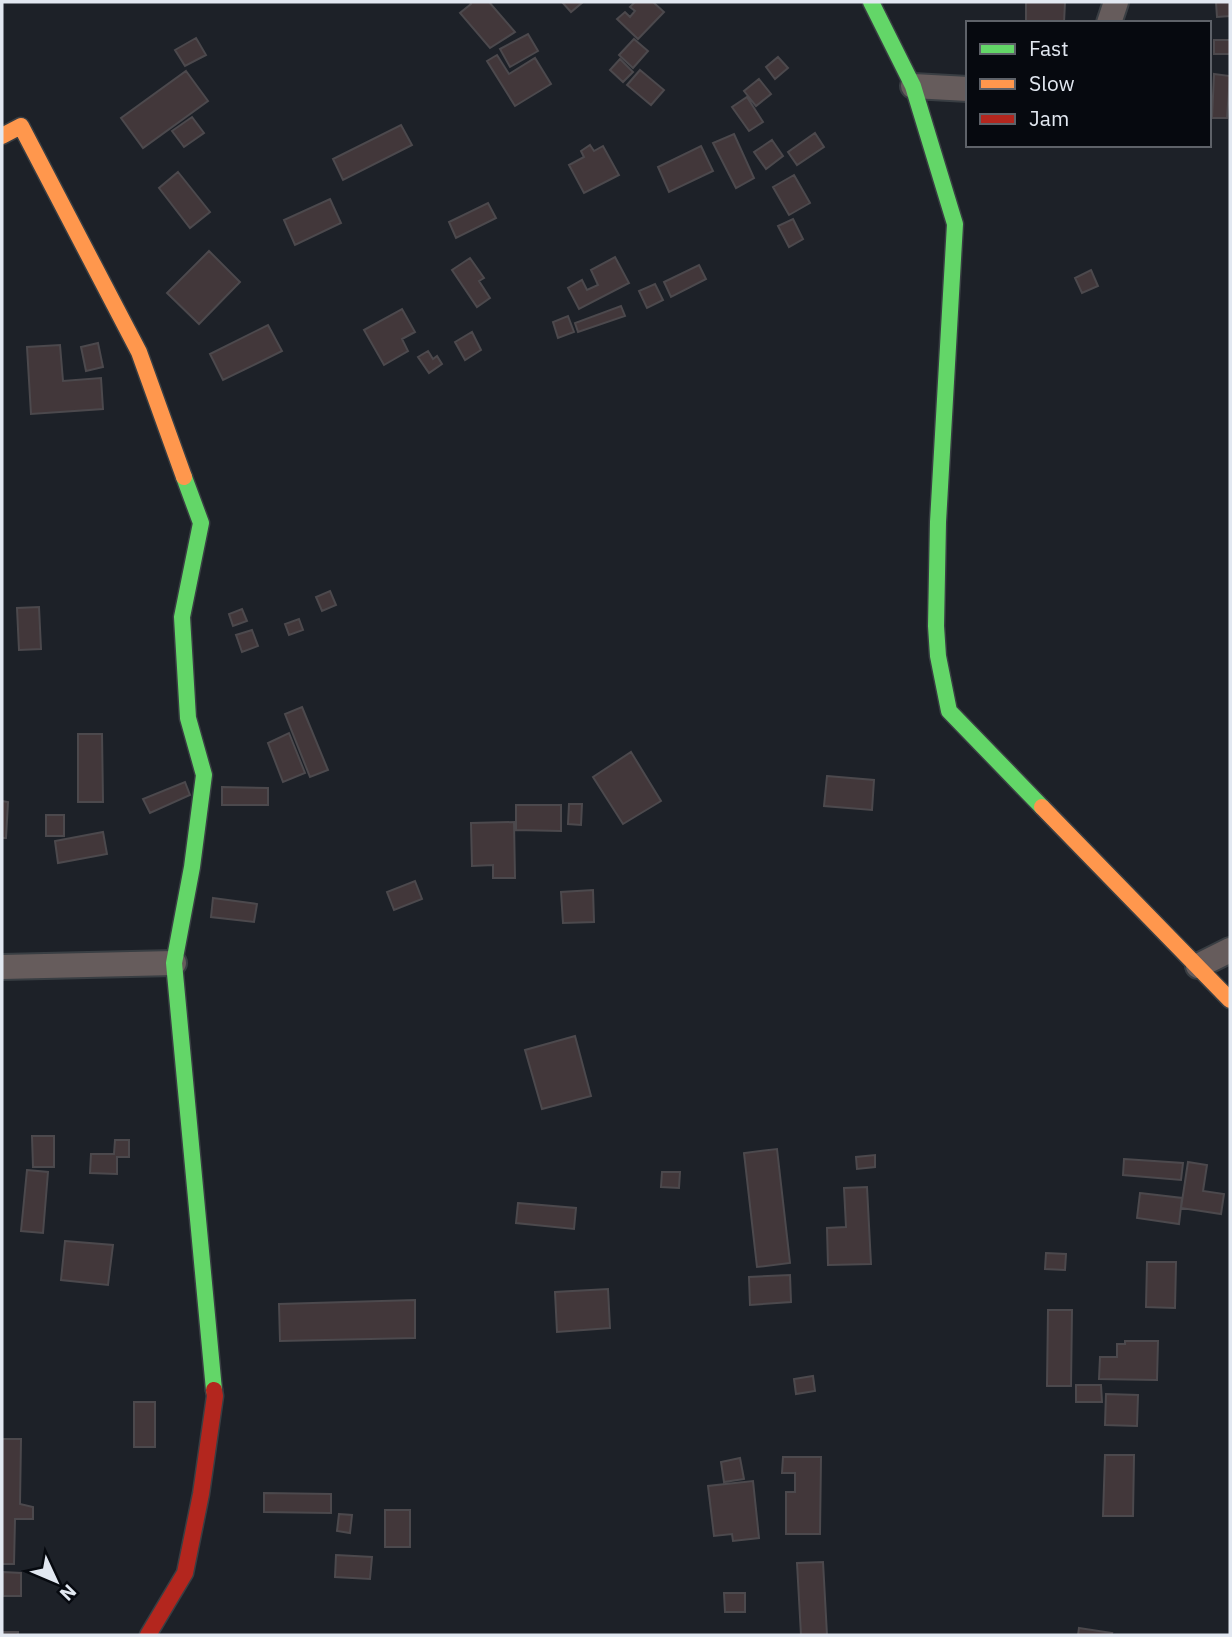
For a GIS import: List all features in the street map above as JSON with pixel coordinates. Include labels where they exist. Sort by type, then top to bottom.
[{"type":"street","points":[[871,2],[913,86],[955,224],[944,378],[936,626],[938,656],[950,711],[1230,1000]]},
{"type":"street","points":[[1110,21],[1116,2]]},
{"type":"street","points":[[913,86],[966,89]]},
{"type":"street","points":[[2,136],[21,126],[139,352],[201,523],[182,617],[188,718],[204,775],[192,867],[174,963],[215,1396],[201,1494],[185,1573],[148,1635]]},
{"type":"street","points":[[1198,967],[1230,950]]},
{"type":"street","points":[[2,967],[174,963]]},
{"type":"building","points":[[470,2],[489,2],[515,32],[490,48],[460,13]]},
{"type":"building","points":[[562,2],[583,2],[571,12]]},
{"type":"building","points":[[635,2],[653,2],[664,12],[638,39],[617,19],[625,12],[630,17],[635,11],[630,7]]},
{"type":"building","points":[[1026,2],[1065,2],[1064,21],[1026,21]]},
{"type":"building","points":[[1216,2],[1230,2],[1230,16],[1217,17]]},
{"type":"building","points":[[528,34],[538,51],[510,67],[500,49]]},
{"type":"building","points":[[196,38],[206,55],[185,66],[175,50]]},
{"type":"building","points":[[634,39],[648,51],[633,68],[619,55]]},
{"type":"building","points":[[1214,40],[1230,40],[1230,54],[1214,54]]},
{"type":"building","points":[[497,55],[509,74],[535,58],[551,84],[515,106],[487,61]]},
{"type":"building","points":[[778,57],[788,68],[775,79],[766,67]]},
{"type":"building","points":[[620,59],[633,72],[623,82],[610,70]]},
{"type":"building","points":[[640,70],[664,90],[651,105],[627,85]]},
{"type":"building","points":[[186,71],[208,101],[143,148],[121,118]]},
{"type":"building","points":[[1214,74],[1230,76],[1227,118],[1212,118]]},
{"type":"building","points":[[759,79],[771,94],[756,106],[744,91]]},
{"type":"building","points":[[747,97],[763,122],[749,131],[732,107]]},
{"type":"building","points":[[192,117],[204,133],[184,147],[172,131]]},
{"type":"building","points":[[401,125],[412,145],[343,180],[333,159]]},
{"type":"building","points":[[815,133],[824,147],[797,165],[788,152]]},
{"type":"building","points":[[734,134],[754,178],[736,188],[713,143]]},
{"type":"building","points":[[772,140],[783,156],[766,169],[754,152]]},
{"type":"building","points":[[590,145],[594,151],[603,146],[619,175],[584,193],[569,165],[584,157],[581,151]]},
{"type":"building","points":[[701,146],[713,171],[669,192],[658,167]]},
{"type":"building","points":[[178,172],[210,212],[190,228],[159,188]]},
{"type":"building","points":[[794,175],[810,203],[789,215],[773,187]]},
{"type":"building","points":[[330,199],[341,223],[295,245],[284,220]]},
{"type":"building","points":[[488,203],[496,218],[456,238],[449,222]]},
{"type":"building","points":[[793,219],[803,239],[789,247],[778,226]]},
{"type":"building","points":[[209,251],[240,282],[199,324],[167,293]]},
{"type":"building","points":[[615,257],[629,283],[579,309],[568,288],[582,280],[587,290],[598,285],[591,270]]},
{"type":"building","points":[[470,258],[484,278],[479,281],[490,298],[477,307],[452,270]]},
{"type":"building","points":[[699,265],[706,279],[671,297],[664,282]]},
{"type":"building","points":[[1091,270],[1098,286],[1082,293],[1075,278]]},
{"type":"building","points":[[655,284],[663,300],[647,308],[639,291]]},
{"type":"building","points":[[621,306],[625,316],[578,332],[575,323]]},
{"type":"building","points":[[402,309],[415,332],[402,339],[408,351],[384,365],[364,330]]},
{"type":"building","points":[[568,316],[574,332],[558,338],[553,322]]},
{"type":"building","points":[[268,325],[282,351],[223,380],[210,354]]},
{"type":"building","points":[[472,332],[481,350],[465,360],[455,342]]},
{"type":"building","points":[[98,343],[103,367],[86,371],[81,347]]},
{"type":"building","points":[[60,345],[63,381],[101,378],[103,409],[31,414],[27,347]]},
{"type":"building","points":[[428,351],[433,359],[437,356],[442,364],[429,373],[418,357]]},
{"type":"building","points":[[330,591],[336,605],[322,611],[316,597]]},
{"type":"building","points":[[39,607],[41,649],[19,650],[17,608]]},
{"type":"building","points":[[242,609],[247,621],[233,626],[229,614]]},
{"type":"building","points":[[299,619],[303,630],[289,635],[285,624]]},
{"type":"building","points":[[252,630],[258,646],[242,652],[236,635]]},
{"type":"building","points":[[302,707],[328,770],[310,777],[285,714]]},
{"type":"building","points":[[289,733],[305,773],[283,782],[268,743]]},
{"type":"building","points":[[78,734],[102,734],[103,802],[78,802]]},
{"type":"building","points":[[631,752],[661,801],[623,824],[593,777]]},
{"type":"building","points":[[827,776],[874,780],[872,810],[824,806]]},
{"type":"building","points":[[185,782],[190,795],[150,813],[143,799]]},
{"type":"building","points":[[222,787],[268,788],[268,805],[222,805]]},
{"type":"building","points":[[2,801],[8,802],[6,838],[2,838]]},
{"type":"building","points":[[569,804],[582,804],[581,825],[568,824]]},
{"type":"building","points":[[516,805],[561,805],[561,831],[516,830]]},
{"type":"building","points":[[46,815],[64,815],[64,836],[46,836]]},
{"type":"building","points":[[514,822],[515,878],[493,878],[493,865],[472,866],[471,823]]},
{"type":"building","points":[[103,832],[107,854],[58,863],[55,841]]},
{"type":"building","points":[[415,881],[422,899],[394,910],[387,892]]},
{"type":"building","points":[[593,890],[594,922],[563,923],[561,892]]},
{"type":"building","points":[[213,898],[257,904],[254,922],[211,917]]},
{"type":"building","points":[[575,1036],[591,1096],[542,1109],[525,1050]]},
{"type":"building","points":[[32,1136],[54,1136],[54,1167],[33,1167]]},
{"type":"building","points":[[115,1140],[129,1140],[129,1157],[117,1157],[117,1174],[90,1173],[91,1154],[114,1154]]},
{"type":"building","points":[[777,1149],[790,1263],[757,1267],[744,1153]]},
{"type":"building","points":[[875,1155],[875,1167],[857,1169],[856,1157]]},
{"type":"building","points":[[1124,1159],[1183,1163],[1181,1180],[1123,1175]]},
{"type":"building","points":[[1188,1162],[1207,1165],[1203,1191],[1224,1194],[1221,1214],[1181,1208]]},
{"type":"building","points":[[27,1170],[48,1172],[43,1233],[21,1231]]},
{"type":"building","points":[[662,1172],[680,1172],[679,1188],[661,1187]]},
{"type":"building","points":[[867,1187],[871,1264],[828,1265],[827,1228],[846,1227],[844,1188]]},
{"type":"building","points":[[1140,1193],[1182,1198],[1179,1224],[1137,1218]]},
{"type":"building","points":[[518,1203],[576,1208],[574,1229],[516,1223]]},
{"type":"building","points":[[65,1241],[113,1245],[108,1285],[61,1280]]},
{"type":"building","points":[[1046,1253],[1066,1254],[1065,1270],[1045,1269]]},
{"type":"building","points":[[1147,1262],[1176,1262],[1175,1308],[1146,1307]]},
{"type":"building","points":[[790,1275],[791,1302],[750,1305],[749,1277]]},
{"type":"building","points":[[608,1289],[610,1328],[557,1332],[555,1292]]},
{"type":"building","points":[[415,1300],[415,1338],[280,1341],[279,1304]]},
{"type":"building","points":[[1048,1310],[1072,1310],[1071,1386],[1047,1386]]},
{"type":"building","points":[[1125,1341],[1158,1341],[1157,1380],[1099,1379],[1100,1357],[1117,1357],[1117,1344],[1125,1344]]},
{"type":"building","points":[[813,1376],[815,1391],[796,1394],[794,1379]]},
{"type":"building","points":[[1076,1385],[1101,1385],[1102,1402],[1076,1402]]},
{"type":"building","points":[[1106,1394],[1138,1395],[1137,1426],[1105,1425]]},
{"type":"building","points":[[134,1402],[155,1402],[155,1447],[134,1447]]},
{"type":"building","points":[[2,1439],[21,1439],[20,1504],[33,1507],[33,1519],[15,1519],[14,1564],[2,1564]]},
{"type":"building","points":[[1105,1455],[1134,1455],[1133,1516],[1103,1516]]},
{"type":"building","points":[[783,1457],[821,1457],[820,1534],[786,1534],[786,1492],[795,1492],[795,1473],[782,1473]]},
{"type":"building","points":[[740,1458],[744,1479],[724,1482],[721,1462]]},
{"type":"building","points":[[753,1481],[759,1538],[733,1541],[732,1534],[714,1536],[708,1486]]},
{"type":"building","points":[[264,1493],[331,1494],[331,1513],[264,1512]]},
{"type":"building","points":[[385,1510],[410,1510],[410,1547],[385,1547]]},
{"type":"building","points":[[339,1514],[352,1515],[350,1533],[337,1531]]},
{"type":"building","points":[[336,1555],[372,1557],[370,1579],[335,1577]]},
{"type":"building","points":[[823,1562],[827,1635],[801,1635],[797,1563]]},
{"type":"building","points":[[3,1572],[21,1573],[21,1596],[3,1596]]},
{"type":"building","points":[[724,1593],[745,1593],[745,1612],[725,1612]]},
{"type":"building","points":[[1079,1628],[1112,1633],[1078,1635]]},
{"type":"building","points":[[2,1632],[18,1632],[18,1635],[2,1635]]},
{"type":"traffic: fast","points":[[871,2],[913,86],[955,224],[938,522],[936,626],[938,656],[949,711],[1042,807]]},
{"type":"traffic: fast","points":[[184,477],[201,523],[182,617],[188,718],[204,775],[192,867],[174,963],[214,1390]]},
{"type":"traffic: slow","points":[[2,136],[21,126],[139,352],[184,477]]},
{"type":"traffic: slow","points":[[1042,807],[1230,1000]]},
{"type":"traffic: jam","points":[[148,1635],[185,1573],[201,1494],[214,1390]]}]
